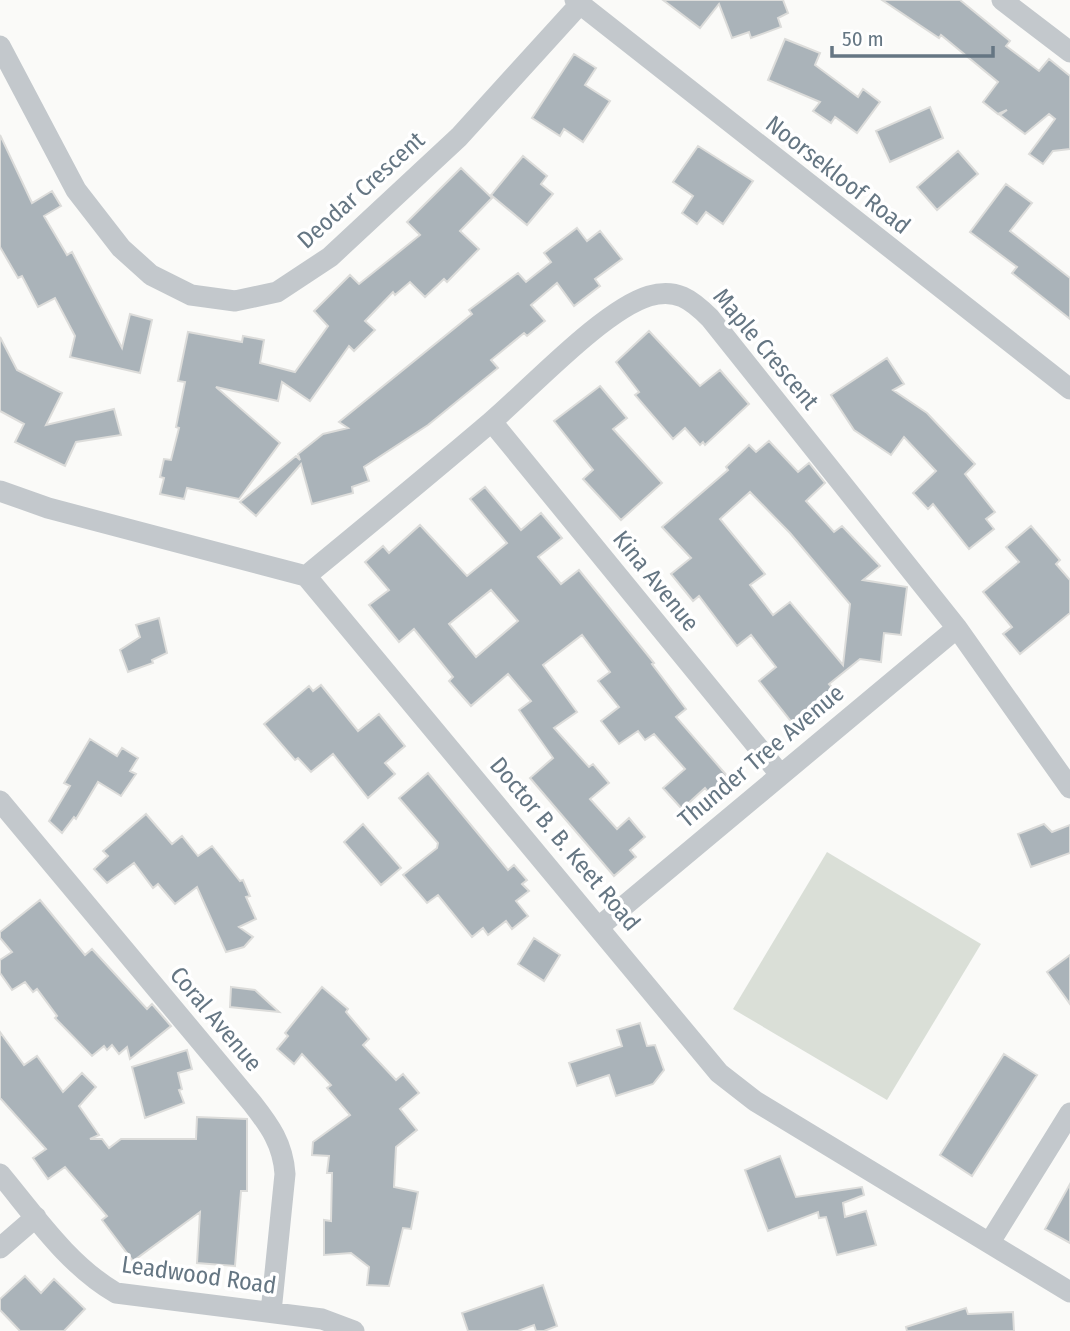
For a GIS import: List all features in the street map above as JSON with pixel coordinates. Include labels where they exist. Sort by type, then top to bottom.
[{"type":"street","points":[[1002,0],[1070,52]]},
{"type":"street","name":"Deodar Crescent","points":[[0,46],[76,190],[121,248],[151,275],[191,295],[235,301],[277,292],[330,257],[459,137],[578,2]]},
{"type":"street","name":"Noorsekloof Road","points":[[578,2],[1070,389]]},
{"type":"street","name":"Maple Crescent","points":[[306,576],[492,422],[615,313],[631,302],[652,295],[673,293],[690,298],[709,318],[957,628],[1070,788]]},
{"type":"street","name":"Kina Avenue","points":[[492,422],[779,773]]},
{"type":"street","points":[[0,491],[48,508],[306,576]]},
{"type":"street","name":"Doctor B. B. Keet Road","points":[[306,576],[600,926],[719,1073],[755,1101],[1070,1292]]},
{"type":"street","name":"Thunder Tree Avenue","points":[[600,926],[779,773],[957,628]]},
{"type":"street","name":"Coral Avenue","points":[[0,801],[252,1103],[276,1136],[283,1152],[285,1174],[271,1311]]},
{"type":"street","points":[[990,1242],[1070,1113]]},
{"type":"street","name":"Leadwood Road","points":[[0,1174],[93,1280],[116,1293],[322,1319],[354,1331]]},
{"type":"street","points":[[0,1248],[36,1217]]},
{"type":"shaded area","points":[[827,852],[981,944],[887,1100],[733,1009]]},
{"type":"building","points":[[663,0],[783,0],[788,13],[778,18],[781,27],[751,38],[749,32],[732,38],[719,4],[700,28]]},
{"type":"building","points":[[882,0],[960,0],[1010,41],[1006,46],[1039,71],[1049,59],[1070,76],[1070,149],[1053,151],[1043,164],[1029,154],[1055,119],[1049,114],[1025,134],[1000,115],[1007,110],[998,114],[983,102],[998,82],[941,35],[939,38]]},
{"type":"building","points":[[785,39],[820,53],[815,65],[858,97],[863,89],[880,102],[857,133],[835,117],[831,123],[813,111],[820,102],[768,80]]},
{"type":"building","points":[[574,54],[596,68],[585,85],[610,101],[583,142],[564,129],[560,136],[532,118]]},
{"type":"building","points":[[930,107],[943,138],[890,162],[876,131]]},
{"type":"building","points":[[0,135],[32,203],[52,191],[61,206],[44,216],[67,255],[72,252],[122,348],[130,314],[152,320],[140,373],[70,357],[75,336],[55,298],[38,307],[22,276],[18,278],[0,247]]},
{"type":"building","points":[[698,146],[753,181],[723,224],[706,212],[697,224],[682,213],[693,196],[673,182]]},
{"type":"building","points":[[958,151],[978,174],[937,210],[917,187]]},
{"type":"building","points":[[523,156],[547,176],[541,184],[553,194],[527,225],[491,195]]},
{"type":"building","points":[[461,168],[492,198],[460,231],[479,249],[447,282],[444,279],[425,297],[410,282],[395,295],[393,292],[365,321],[375,330],[354,351],[349,346],[310,401],[282,382],[278,401],[216,387],[280,443],[239,499],[187,488],[184,499],[160,494],[164,478],[160,477],[164,459],[171,460],[179,428],[176,427],[185,382],[178,381],[188,332],[242,342],[243,336],[264,340],[260,363],[295,372],[328,326],[314,311],[350,275],[359,284],[420,235],[407,222]]},
{"type":"building","points":[[1006,184],[1032,203],[1010,231],[1070,278],[1070,319],[1012,273],[1017,267],[970,232]]},
{"type":"building","points":[[577,228],[587,241],[600,231],[622,259],[595,279],[600,286],[574,306],[557,283],[531,305],[545,321],[527,336],[524,333],[491,360],[498,368],[428,425],[364,467],[369,481],[352,487],[353,493],[312,504],[301,464],[256,516],[240,502],[296,456],[300,460],[298,454],[323,434],[348,428],[339,422],[472,314],[469,310],[518,273],[526,282],[551,262],[544,253]]},
{"type":"building","points":[[649,331],[700,386],[720,370],[749,404],[705,445],[703,442],[700,445],[685,428],[673,439],[635,395],[639,392],[616,362]]},
{"type":"building","points":[[0,337],[17,370],[62,393],[46,425],[114,409],[121,435],[76,442],[65,466],[15,442],[24,424],[0,411]]},
{"type":"building","points":[[887,358],[904,384],[893,390],[927,413],[975,464],[965,474],[995,512],[986,519],[994,529],[969,549],[933,504],[928,509],[913,493],[936,471],[904,437],[891,455],[854,430],[831,395]]},
{"type":"building","points":[[600,386],[627,418],[613,429],[662,483],[621,520],[583,479],[593,470],[554,421]]},
{"type":"building","points":[[769,441],[798,472],[809,463],[825,483],[806,501],[834,532],[842,526],[880,566],[863,580],[907,587],[901,635],[884,633],[881,662],[860,659],[829,684],[836,692],[794,725],[759,681],[776,667],[751,635],[737,646],[699,596],[693,601],[671,574],[691,558],[662,527],[728,470],[726,467],[749,445],[756,452]],"holes":[[[750,492],[790,533],[850,604],[843,665],[790,602],[773,615],[750,585],[765,574],[720,519]]]},
{"type":"building","points":[[485,487],[521,530],[541,513],[562,538],[538,557],[561,584],[579,570],[654,663],[652,664],[686,709],[676,717],[728,777],[709,793],[705,788],[682,809],[663,788],[685,769],[654,734],[645,740],[638,731],[619,744],[601,721],[619,707],[598,681],[610,672],[582,635],[543,665],[577,712],[554,728],[589,767],[593,764],[609,783],[590,799],[617,829],[629,818],[645,837],[630,850],[636,857],[614,876],[530,778],[553,758],[519,710],[531,701],[508,674],[471,706],[449,681],[453,677],[414,629],[399,642],[369,605],[389,590],[365,562],[383,546],[389,553],[420,525],[467,576],[507,543],[470,499]],"holes":[[[491,590],[518,621],[476,657],[449,624]]]},
{"type":"building","points":[[1031,526],[1060,560],[1056,564],[1070,580],[1070,613],[1020,654],[1003,634],[1012,627],[983,592],[1019,562],[1006,547]]},
{"type":"building","points":[[159,618],[167,653],[152,660],[153,663],[128,672],[120,650],[140,637],[136,625]]},
{"type":"building","points":[[321,685],[358,731],[379,714],[405,746],[385,763],[395,774],[368,798],[333,754],[311,772],[298,758],[295,760],[264,724],[309,686],[313,691]]},
{"type":"building","points":[[90,739],[117,756],[122,748],[138,758],[130,771],[136,774],[121,796],[98,782],[76,819],[74,817],[62,833],[49,821],[70,786],[64,783]]},
{"type":"building","points":[[428,773],[508,870],[514,865],[527,880],[522,884],[529,891],[516,901],[528,916],[512,929],[506,921],[488,935],[483,928],[472,937],[438,895],[427,903],[403,875],[437,848],[438,843],[399,798]]},
{"type":"building","points":[[146,814],[172,844],[182,836],[198,856],[212,846],[240,881],[243,880],[250,896],[246,897],[256,919],[239,927],[253,937],[244,947],[226,952],[197,887],[175,904],[158,884],[153,888],[134,863],[107,883],[94,869],[108,856],[103,851]]},
{"type":"building","points":[[363,824],[401,868],[381,885],[344,842]]},
{"type":"building","points":[[1044,824],[1052,832],[1070,825],[1070,853],[1031,867],[1018,834]]},
{"type":"building","points":[[40,900],[85,955],[92,949],[147,1009],[152,1004],[171,1026],[130,1059],[127,1047],[119,1054],[112,1045],[107,1050],[104,1046],[92,1056],[55,1018],[57,1016],[37,989],[33,992],[25,982],[12,990],[0,973],[0,960],[12,952],[0,938],[0,932]]},
{"type":"building","points":[[534,938],[560,955],[544,981],[518,964]]},
{"type":"building","points":[[1070,955],[1070,1004],[1047,972]]},
{"type":"building","points":[[231,987],[255,990],[279,1012],[230,1007]]},
{"type":"building","points":[[322,987],[348,1009],[346,1012],[369,1039],[363,1045],[396,1080],[403,1074],[419,1093],[400,1109],[417,1130],[396,1147],[394,1187],[418,1192],[411,1229],[403,1228],[389,1286],[367,1285],[369,1267],[351,1253],[324,1255],[324,1220],[331,1221],[332,1173],[327,1173],[329,1156],[312,1155],[313,1142],[350,1115],[327,1088],[331,1085],[302,1054],[294,1064],[277,1049],[288,1036],[285,1033]]},
{"type":"building","points":[[640,1023],[647,1046],[655,1045],[664,1070],[653,1084],[616,1096],[609,1075],[577,1086],[569,1063],[622,1046],[617,1030]]},
{"type":"building","points":[[0,1032],[24,1065],[37,1056],[63,1092],[82,1073],[96,1087],[79,1106],[99,1135],[90,1139],[102,1139],[109,1148],[121,1139],[196,1139],[197,1117],[247,1119],[247,1191],[241,1191],[235,1266],[197,1263],[200,1212],[133,1261],[102,1220],[107,1216],[65,1167],[48,1179],[33,1158],[46,1149],[0,1098]]},
{"type":"building","points":[[187,1050],[192,1069],[178,1073],[182,1089],[179,1090],[184,1103],[145,1118],[132,1067]]},
{"type":"building","points":[[1004,1054],[1037,1075],[972,1176],[940,1155]]},
{"type":"building","points":[[780,1156],[796,1197],[862,1187],[864,1195],[843,1203],[845,1217],[866,1211],[876,1245],[837,1255],[826,1217],[819,1218],[818,1212],[768,1231],[745,1170]]},
{"type":"building","points":[[1070,1184],[1070,1243],[1045,1229]]},
{"type":"building","points":[[25,1276],[41,1293],[54,1279],[85,1309],[64,1331],[20,1331],[0,1310],[0,1299]]},
{"type":"building","points":[[543,1285],[557,1326],[544,1331],[536,1331],[534,1325],[518,1331],[468,1331],[462,1313]]},
{"type":"building","points":[[966,1308],[968,1314],[1013,1312],[1014,1331],[907,1331],[906,1327]]}]
